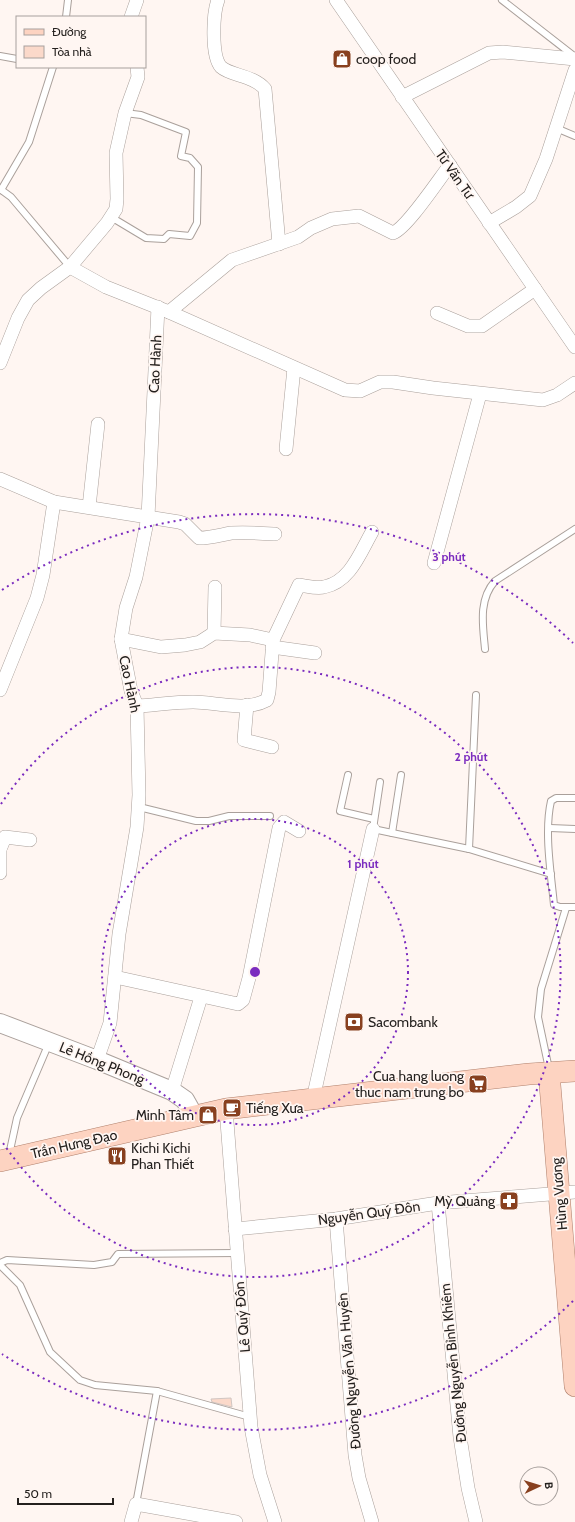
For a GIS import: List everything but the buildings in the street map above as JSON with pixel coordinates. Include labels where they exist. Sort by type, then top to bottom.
[{"type":"main road","name":"Lê Hồng Phong","points":[[0,1023],[97,1060],[172,1091],[185,1100],[194,1116]]},
{"type":"main road","name":"Trần Hưng Đạo","points":[[4,1160],[226,1109],[575,1071]]},
{"type":"main road","name":"Hùng Vương","points":[[549,1073],[567,1193],[575,1386]]},
{"type":"street","points":[[131,16],[137,0]]},
{"type":"street","points":[[218,0],[214,40],[216,56],[222,67],[253,80],[265,89],[279,244]]},
{"type":"street","name":"Từ Văn Tư","points":[[336,0],[575,347]]},
{"type":"street","points":[[402,96],[489,53],[503,52],[575,58]]},
{"type":"street","points":[[0,363],[18,318],[28,300],[41,288],[70,267],[116,209],[116,153],[125,113],[138,77],[137,68]]},
{"type":"street","points":[[489,223],[516,208],[530,196],[538,180],[575,70]]},
{"type":"street","points":[[164,310],[232,260],[298,237],[322,223],[343,217],[359,216],[393,233],[397,232],[450,165]]},
{"type":"street","points":[[70,267],[106,287],[164,310],[345,390],[360,391],[380,382],[393,382],[480,394],[543,400],[556,395],[575,383]]},
{"type":"street","points":[[438,313],[468,326],[482,326],[535,290]]},
{"type":"street","name":"Cao Hành","points":[[97,1060],[110,1023],[119,934],[139,807],[137,706],[131,691],[121,639],[126,608],[136,577],[148,517],[164,310]]},
{"type":"street","points":[[286,449],[294,368]]},
{"type":"street","points":[[434,563],[480,394]]},
{"type":"street","points":[[89,507],[98,424]]},
{"type":"street","points":[[0,479],[54,502],[185,524],[199,538],[210,538],[225,534],[244,532],[275,534]]},
{"type":"street","points":[[0,690],[36,598],[43,575],[54,502]]},
{"type":"street","points":[[137,706],[193,702],[247,706],[267,700],[273,643],[299,585],[323,588],[337,583],[349,572],[372,532]]},
{"type":"street","points":[[214,633],[215,587]]},
{"type":"street","points":[[121,639],[161,646],[185,645],[200,642],[214,633],[238,634],[315,653]]},
{"type":"street","points":[[247,706],[244,740],[272,747]]},
{"type":"street","points":[[115,977],[238,1004],[243,1000],[249,978],[278,828],[284,822],[299,831]]},
{"type":"street","points":[[313,1099],[374,824]]},
{"type":"street","points":[[0,873],[1,846],[5,837],[30,840]]},
{"type":"street","points":[[172,1091],[201,997]]},
{"type":"street","name":"Lê Quý Đôn","points":[[226,1109],[250,1417],[260,1475],[275,1522]]},
{"type":"street","name":"Nguyễn Quý Đôn","points":[[235,1229],[336,1219],[438,1204],[567,1193]]},
{"type":"street","name":"Đường Nguyễn Bỉnh Khiêm","points":[[438,1204],[460,1437],[468,1488],[476,1522]]},
{"type":"street","name":"Đường Nguyễn Văn Huyên","points":[[336,1219],[355,1454],[359,1478],[372,1522]]},
{"type":"street","points":[[131,1522],[136,1504],[236,1522]]},
{"type":"lane","points":[[66,16],[68,0]]},
{"type":"lane","points":[[502,0],[575,58]]},
{"type":"lane","points":[[0,56],[16,59]]},
{"type":"lane","points":[[53,68],[29,142],[1,190],[11,197],[70,267]]},
{"type":"lane","points":[[111,217],[146,238],[164,239],[169,234],[190,236],[197,223],[198,167],[190,158],[181,156],[186,132],[141,115],[125,113]]},
{"type":"lane","points":[[556,128],[575,136]]},
{"type":"lane","points":[[485,649],[483,619],[487,590],[495,581],[575,529]]},
{"type":"lane","points":[[469,849],[476,695]]},
{"type":"lane","points":[[348,775],[340,811],[374,824],[392,833],[469,849],[551,874]]},
{"type":"lane","points":[[392,833],[401,775]]},
{"type":"lane","points":[[374,824],[380,782]]},
{"type":"lane","points":[[575,798],[556,798],[552,801],[550,828],[551,874],[554,905],[566,908],[575,907]]},
{"type":"lane","points":[[139,807],[196,821],[208,821],[229,816],[270,816]]},
{"type":"lane","points":[[550,828],[575,829]]},
{"type":"lane","points":[[549,1073],[538,1017],[541,989],[566,908]]},
{"type":"lane","points":[[4,1160],[17,1118],[50,1042]]},
{"type":"lane","points":[[237,1253],[118,1254],[112,1262],[94,1265],[7,1260],[0,1264],[20,1285],[50,1352],[80,1380],[95,1385],[158,1391],[250,1417]]},
{"type":"lane","points":[[136,1504],[158,1391]]},
{"type":"place","name":"coop food","points":[[342,59]]},
{"type":"place","name":"Sacombank","points":[[354,1022]]},
{"type":"place","name":"Cua hang luong thuc nam trung bo","points":[[478,1084]]},
{"type":"place","name":"Tiếng Xưa","points":[[232,1108]]},
{"type":"place","name":"Minh Tâm","points":[[208,1115]]},
{"type":"place","name":"Kichi Kichi Phan Thiết","points":[[117,1156]]},
{"type":"place","name":"Mỳ Quảng","points":[[509,1201]]}]
